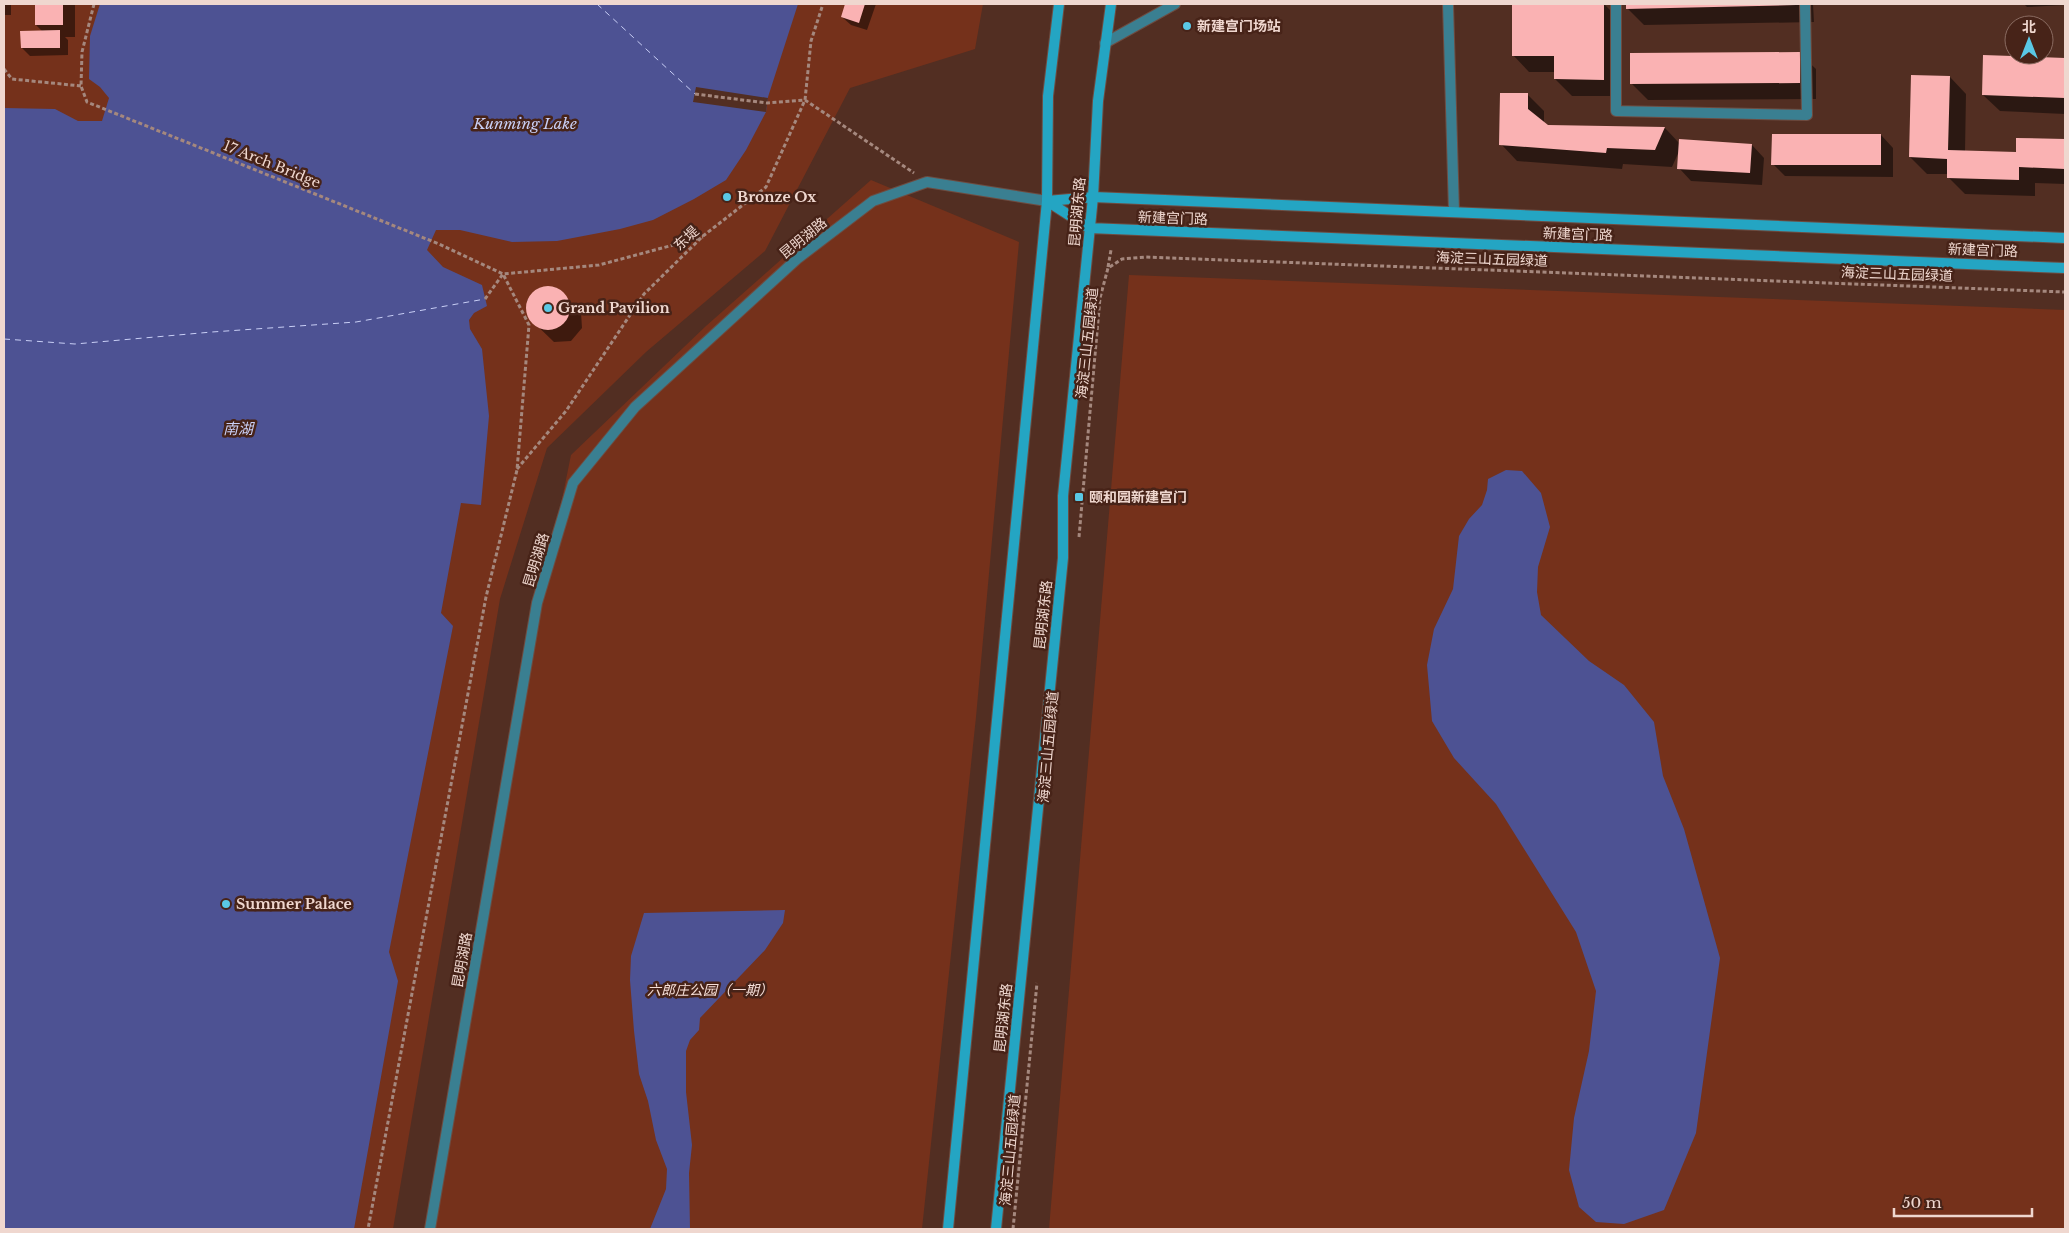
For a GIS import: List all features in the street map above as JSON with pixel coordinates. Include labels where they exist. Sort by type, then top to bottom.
[{"type":"main road","points":[[948,1229],[1047,201],[1048,96],[1059,4]]},
{"type":"main road","name":"昆明湖东路","points":[[996,1229],[1063,558],[1064,496],[1093,197],[1098,101],[1111,4]]},
{"type":"main road","name":"新建宫门路","points":[[1047,201],[1093,197],[2065,238]]},
{"type":"main road","points":[[1047,201],[1089,228]]},
{"type":"main road","name":"新建宫门路","points":[[1089,228],[2065,268]]},
{"type":"street","points":[[1105,43],[1175,4]]},
{"type":"street","points":[[1448,4],[1454,212]]},
{"type":"street","points":[[1616,4],[1616,111],[1807,115],[1805,4]]},
{"type":"street","name":"昆明湖路","points":[[430,1229],[537,603],[573,484],[635,407],[797,259],[873,201],[927,182],[1047,201]]},
{"type":"path","points":[[4,71],[12,79],[81,86],[82,52],[94,4]]},
{"type":"path","name":"东堤","points":[[517,470],[566,411],[644,294],[703,236],[766,187],[805,100],[811,41],[823,4]]},
{"type":"path","name":"17 Arch Bridge","points":[[81,86],[87,102],[439,244],[503,274]]},
{"type":"path","points":[[695,94],[767,103],[805,100],[927,182]]},
{"type":"path","points":[[485,299],[503,274],[599,265],[703,236]]},
{"type":"path","points":[[1108,268],[1111,250]]},
{"type":"path","name":"海淀三山五园绿道","points":[[1078,545],[1100,298],[1108,268],[1122,259],[1146,257],[2065,292]]},
{"type":"path","points":[[368,1229],[486,597],[517,470],[529,325],[503,274]]},
{"type":"path","name":"海淀三山五园绿道","points":[[1014,1229],[1037,975]]},
{"type":"green space","name":"南湖","points":[[4,4],[983,4],[975,49],[850,88],[765,251],[646,352],[547,448],[500,599],[393,1229],[4,1229]]},
{"type":"green space","name":"六郎庄公园（一期）","points":[[871,180],[1019,242],[976,717],[922,1229],[430,1229],[519,710],[571,455],[706,326]]},
{"type":"green space","points":[[1129,275],[2065,310],[2065,1229],[1049,1229]]},
{"type":"water","name":"南湖","points":[[100,4],[798,4],[768,97],[766,112],[746,150],[726,180],[653,220],[620,229],[557,241],[512,242],[460,230],[436,230],[427,250],[443,267],[482,285],[487,306],[474,313],[469,320],[470,329],[482,349],[489,416],[481,505],[461,503],[441,613],[453,626],[389,952],[398,981],[354,1229],[4,1229],[4,108],[55,109],[78,121],[102,121],[109,98],[100,87],[89,79],[90,36]]},
{"type":"water","points":[[1506,470],[1522,471],[1541,493],[1550,527],[1538,567],[1537,592],[1541,615],[1589,661],[1624,685],[1654,722],[1663,776],[1684,829],[1720,958],[1696,1133],[1664,1210],[1624,1224],[1596,1222],[1579,1207],[1569,1170],[1574,1118],[1589,1051],[1596,991],[1576,932],[1496,804],[1454,758],[1432,721],[1427,665],[1434,629],[1453,589],[1459,536],[1469,519],[1482,505],[1488,479]]},
{"type":"water","points":[[785,910],[783,923],[765,950],[700,1018],[699,1030],[690,1040],[686,1051],[686,1092],[692,1145],[689,1173],[690,1229],[650,1229],[666,1189],[667,1169],[656,1140],[648,1101],[639,1074],[634,1031],[630,980],[631,956],[644,913]]},
{"type":"pier","points":[[696,87],[768,98],[766,112],[693,102]]},
{"type":"building","points":[[35,4],[63,4],[63,25],[35,25]]},
{"type":"building","points":[[845,4],[865,4],[859,23],[841,17]]},
{"type":"building","points":[[1512,4],[1604,4],[1604,80],[1554,79],[1554,56],[1512,56]]},
{"type":"building","points":[[1626,4],[1796,4],[1796,5],[1626,9]]},
{"type":"building","points":[[60,30],[60,48],[21,48],[20,31]]},
{"type":"building","points":[[1800,52],[1800,83],[1630,84],[1630,53]]},
{"type":"building","points":[[1983,55],[2004,56],[2004,65],[2054,65],[2054,58],[2065,58],[2065,98],[1982,95]]},
{"type":"building","points":[[1911,75],[1950,76],[1948,150],[2016,152],[2016,138],[2065,139],[2065,169],[2019,167],[2019,180],[1947,178],[1947,159],[1909,157]]},
{"type":"building","points":[[1500,93],[1528,93],[1528,109],[1548,125],[1665,127],[1655,150],[1607,148],[1606,153],[1499,145]]},
{"type":"building","points":[[1772,134],[1881,134],[1881,165],[1771,165]]},
{"type":"building","points":[[1679,139],[1752,144],[1750,173],[1677,169]]},
{"type":"building","name":"Grand Pavilion","points":[[552,286],[564,292],[569,299],[569,317],[564,324],[557,329],[544,330],[536,327],[529,320],[526,304],[529,296],[536,289]]},
{"type":"ferry route","points":[[597,4],[695,94]]},
{"type":"ferry route","points":[[4,339],[75,344],[356,322],[485,299]]},
{"type":"place","name":"新建宫门场站","points":[[1187,26]]},
{"type":"place","name":"Bronze Ox","points":[[727,197]]},
{"type":"place","name":"Grand Pavilion","points":[[548,308]]},
{"type":"place","name":"颐和园新建宫门","points":[[1079,497]]},
{"type":"place","name":"Summer Palace","points":[[226,904]]},
{"type":"water label","name":"Kunming Lake","points":[[525,123]]}]
